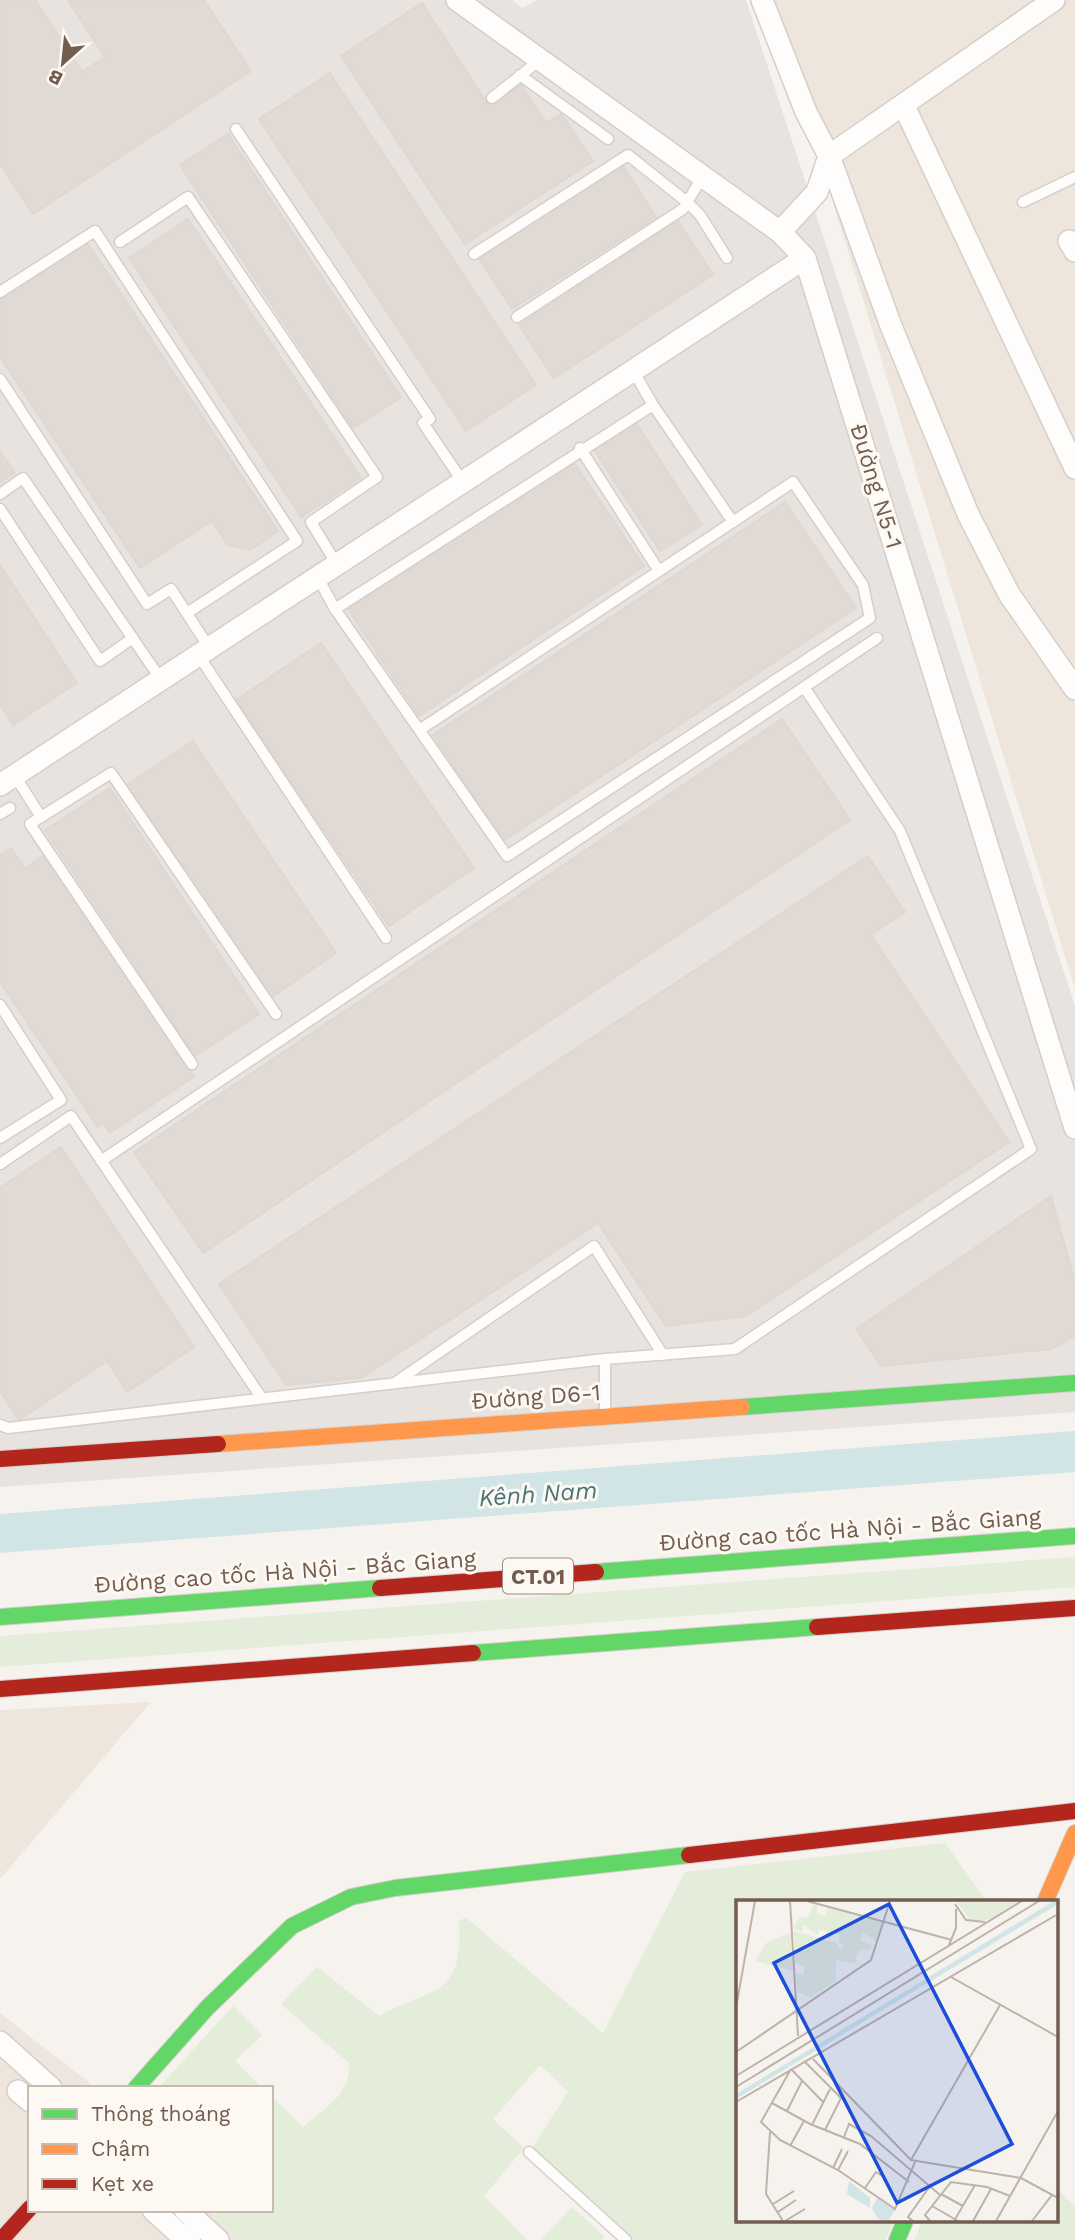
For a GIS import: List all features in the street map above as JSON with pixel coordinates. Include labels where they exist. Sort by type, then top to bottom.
[{"type":"main road","name":"Đường D6-1","points":[[0,1459],[605,1414],[1075,1383]]},
{"type":"main road","name":"Đường cao tốc Hà Nội - Bắc Giang","points":[[0,1617],[1075,1536]]},
{"type":"main road","points":[[0,1689],[1075,1608]]},
{"type":"main road","points":[[138,2086],[207,2008],[276,1940],[310,1916],[351,1897],[396,1888],[1075,1811]]},
{"type":"main road","points":[[1046,1900],[1075,1833]]},
{"type":"main road","points":[[1,2240],[28,2209]]},
{"type":"main road","points":[[897,2240],[905,2222]]},
{"type":"street","name":"Đường N5-1","points":[[457,0],[780,232],[805,258],[1075,1128]]},
{"type":"street","points":[[762,0],[806,112],[829,156],[891,326],[968,514],[1009,594],[1075,689]]},
{"type":"street","points":[[780,232],[817,192],[829,156],[1054,0]]},
{"type":"street","points":[[904,106],[1075,468]]},
{"type":"street","points":[[7,780],[805,258]]},
{"type":"street","points":[[0,2042],[49,2086]]},
{"type":"street","points":[[155,2212],[186,2240],[192,2217],[218,2240]]},
{"type":"lane","points":[[492,97],[540,60]]},
{"type":"lane","points":[[520,75],[608,139]]},
{"type":"lane","points":[[236,129],[430,419],[423,423],[463,482]]},
{"type":"lane","points":[[474,254],[628,155],[687,201],[700,215],[727,258]]},
{"type":"lane","points":[[517,317],[683,209],[703,176]]},
{"type":"lane","points":[[1023,202],[1075,177]]},
{"type":"lane","points":[[120,242],[188,197],[377,477],[311,522],[336,563]]},
{"type":"lane","points":[[0,292],[95,231],[297,541],[187,613]]},
{"type":"lane","points":[[634,372],[653,405],[733,522]]},
{"type":"lane","points":[[0,379],[147,604],[171,589],[187,613],[204,653],[386,938]]},
{"type":"lane","points":[[335,609],[580,448],[653,405]]},
{"type":"lane","points":[[580,448],[659,571]]},
{"type":"lane","points":[[0,494],[23,478],[162,681]]},
{"type":"lane","points":[[317,576],[335,609],[507,856],[870,618],[869,601],[863,585],[793,482],[421,729]]},
{"type":"lane","points":[[0,509],[100,661],[133,638]]},
{"type":"lane","points":[[101,1161],[877,638]]},
{"type":"lane","points":[[0,1425],[8,1428],[605,1359],[735,1349],[1031,1149],[900,831],[804,687]]},
{"type":"lane","points":[[192,1064],[30,824],[111,773],[276,1014]]},
{"type":"lane","points":[[7,780],[41,817]]},
{"type":"lane","points":[[0,1005],[61,1100],[1,1136]]},
{"type":"lane","points":[[0,1164],[71,1116],[261,1397]]},
{"type":"lane","points":[[394,1382],[594,1246],[663,1355]]},
{"type":"lane","points":[[605,1359],[605,1414]]},
{"type":"lane","points":[[529,2152],[626,2240]]},
{"type":"shaded area","points":[[0,0],[512,0],[522,8],[537,0],[746,0],[1075,1006],[1075,1412],[0,1487]]},
{"type":"shaded area","points":[[760,0],[1075,0],[1075,989],[831,196]]},
{"type":"shaded area","points":[[151,1702],[0,1879],[0,1710]]},
{"type":"shaded area","points":[[0,2013],[93,2086],[28,2086],[28,2212],[249,2212],[278,2240],[0,2240]]},
{"type":"green space","points":[[1075,1557],[1075,1587],[0,1667],[0,1636]]},
{"type":"green space","points":[[945,1843],[986,1900],[736,1900],[736,2222],[894,2222],[885,2240],[631,2240],[532,2148],[568,2092],[540,2065],[493,2119],[524,2148],[484,2196],[527,2240],[239,2240],[208,2212],[273,2212],[273,2098],[303,2127],[335,2100],[346,2084],[349,2063],[281,2004],[317,1967],[379,2016],[428,1994],[450,1978],[456,1965],[459,1947],[459,1922],[465,1917],[603,2033],[685,1872]]},
{"type":"green space","points":[[233,2006],[262,2035],[235,2061],[260,2086],[160,2086]]},
{"type":"green space","points":[[1058,2190],[1075,2206],[1075,2240],[914,2240],[922,2222],[1058,2222]]},
{"type":"green space","points":[[572,2207],[605,2237],[602,2240],[540,2240]]},
{"type":"water","name":"Kênh Nam","points":[[1075,1431],[1075,1472],[0,1553],[0,1514]]},
{"type":"building","points":[[0,0],[35,0],[82,72],[105,57],[68,0],[204,0],[251,71],[33,214],[0,164]]},
{"type":"building","points":[[422,3],[489,106],[521,85],[546,123],[561,114],[593,161],[465,244],[341,56]]},
{"type":"building","points":[[330,73],[536,385],[466,431],[259,119]]},
{"type":"building","points":[[228,134],[401,398],[353,428],[180,165]]},
{"type":"building","points":[[622,164],[656,217],[512,309],[477,256]]},
{"type":"building","points":[[188,219],[361,478],[301,517],[129,258]]},
{"type":"building","points":[[678,221],[713,275],[554,378],[519,325]]},
{"type":"building","points":[[86,241],[278,531],[250,550],[228,545],[212,521],[140,568],[0,357],[0,298]]},
{"type":"building","points":[[636,423],[702,525],[660,551],[594,449]]},
{"type":"building","points":[[0,451],[15,473],[0,482]]},
{"type":"building","points":[[572,460],[644,566],[419,716],[348,609]]},
{"type":"building","points":[[785,502],[856,608],[503,841],[433,735]]},
{"type":"building","points":[[0,565],[77,683],[13,725],[0,704]]},
{"type":"building","points":[[321,643],[474,868],[389,926],[236,700]]},
{"type":"building","points":[[782,719],[850,820],[203,1253],[134,1152]]},
{"type":"building","points":[[193,741],[336,953],[269,999],[125,786]]},
{"type":"building","points":[[110,788],[259,1014],[195,1056],[45,830]]},
{"type":"building","points":[[11,848],[25,868],[45,855],[194,1077],[110,1133],[103,1123],[98,1127],[0,982],[0,855]]},
{"type":"building","points":[[868,856],[905,912],[871,935],[1009,1142],[746,1316],[666,1326],[598,1223],[361,1378],[286,1385],[219,1284]]},
{"type":"building","points":[[61,1147],[194,1347],[127,1392],[107,1361],[19,1420],[0,1391],[0,1188]]},
{"type":"building","points":[[1051,1196],[1075,1282],[1075,1335],[1052,1349],[881,1366],[856,1329]]},
{"type":"traffic: fast","points":[[742,1407],[1075,1383]]},
{"type":"traffic: fast","points":[[596,1572],[1075,1536]]},
{"type":"traffic: fast","points":[[0,1617],[380,1588]]},
{"type":"traffic: fast","points":[[473,1653],[817,1627]]},
{"type":"traffic: fast","points":[[138,2086],[207,2008],[292,1926],[351,1897],[395,1888],[689,1855]]},
{"type":"traffic: fast","points":[[897,2240],[905,2222]]},
{"type":"traffic: slow","points":[[218,1444],[742,1407]]},
{"type":"traffic: slow","points":[[1046,1900],[1075,1833]]},
{"type":"traffic: jam","points":[[0,1459],[218,1444]]},
{"type":"traffic: jam","points":[[380,1588],[596,1572]]},
{"type":"traffic: jam","points":[[817,1627],[1075,1608]]},
{"type":"traffic: jam","points":[[0,1689],[473,1653]]},
{"type":"traffic: jam","points":[[689,1855],[1075,1811]]},
{"type":"traffic: jam","points":[[1,2240],[28,2210]]}]
